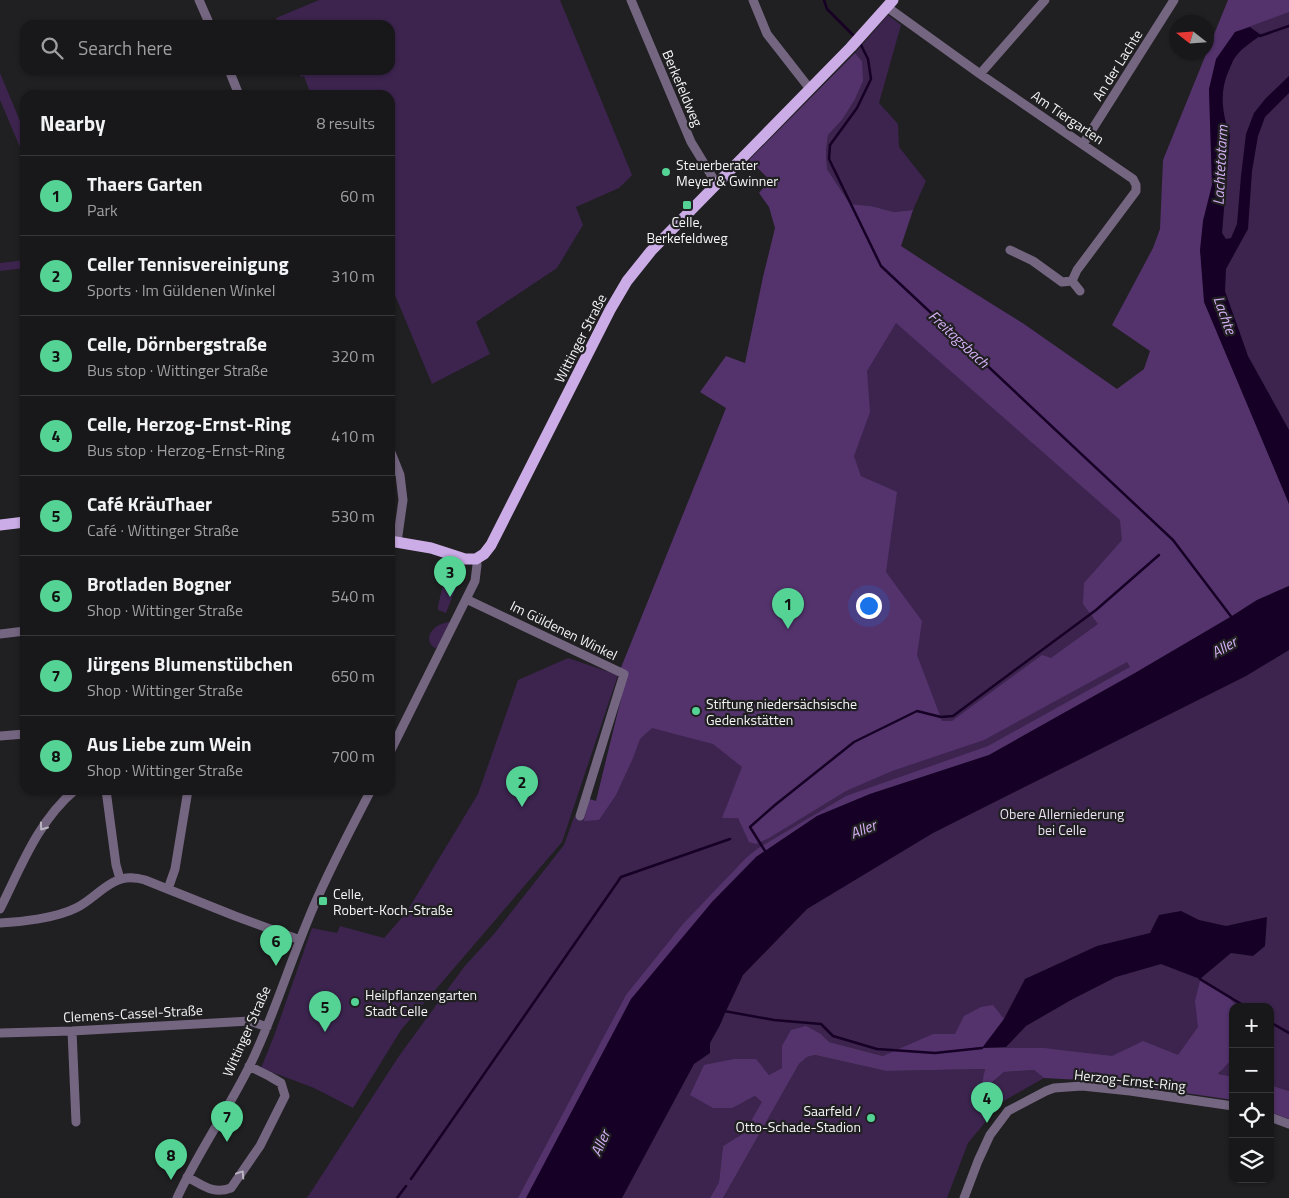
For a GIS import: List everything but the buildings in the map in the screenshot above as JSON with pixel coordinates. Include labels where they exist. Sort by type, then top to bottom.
[{"type":"main road","name":"Wittinger Straße","points":[[476,559],[484,554],[491,545],[610,310],[627,282],[651,251],[810,89],[890,3]]},
{"type":"main road","points":[[0,525],[20,523]]},
{"type":"main road","points":[[395,541],[431,548],[465,559],[476,559]]},
{"type":"street","points":[[199,0],[208,20]]},
{"type":"street","name":"Berkefeldweg","points":[[631,0],[691,142],[716,183]]},
{"type":"street","points":[[753,0],[767,34],[810,89]]},
{"type":"street","points":[[980,74],[1045,0]]},
{"type":"street","name":"An der Lachte","points":[[1083,144],[1174,0]]},
{"type":"street","name":"Am Tiergarten","points":[[890,3],[980,74],[1133,179],[1136,191],[1072,281]]},
{"type":"street","points":[[231,75],[237,90]]},
{"type":"street","points":[[1010,250],[1034,261],[1062,282],[1072,281],[1080,291]]},
{"type":"street","points":[[395,462],[400,475],[403,500],[395,533]]},
{"type":"street","points":[[395,742],[476,578],[476,559]]},
{"type":"street","name":"Im Güldenen Winkel","points":[[466,599],[624,674],[580,816]]},
{"type":"street","points":[[0,634],[20,632]]},
{"type":"street","points":[[0,736],[20,734]]},
{"type":"street","points":[[0,909],[40,830],[69,795]]},
{"type":"street","points":[[107,795],[116,865],[120,879]]},
{"type":"street","points":[[168,889],[175,869],[187,795]]},
{"type":"street","name":"Wittinger Straße","points":[[177,1198],[249,1066],[267,1027],[300,940],[331,868],[368,795]]},
{"type":"street","points":[[0,923],[33,919],[71,910],[110,884],[120,879],[134,878],[145,880],[300,940]]},
{"type":"street","name":"Clemens-Cassel-Straße","points":[[0,1033],[250,1021],[267,1027]]},
{"type":"street","points":[[72,1031],[76,1122]]},
{"type":"street","points":[[187,1177],[214,1191],[224,1191],[231,1188],[260,1146],[285,1096],[281,1083],[249,1066]]},
{"type":"street","name":"Herzog-Ernst-Ring","points":[[964,1198],[990,1135],[1008,1111],[1054,1088],[1082,1086],[1229,1105]]},
{"type":"street","points":[[1274,1118],[1289,1124]]},
{"type":"green space","points":[[319,0],[560,0],[632,175],[619,188],[576,207],[583,225],[557,268],[476,322],[490,354],[432,384],[395,295],[395,90],[309,90],[304,76],[301,77],[300,75],[395,75],[395,20],[277,20],[276,18]]},
{"type":"green space","name":"Obere Allerniederung bei Celle","points":[[1229,0],[1289,0],[1289,1091],[1274,1086],[1274,1003],[1229,1003],[1229,1076],[1218,1075],[1221,1071],[1051,1049],[894,1052],[883,1056],[829,1042],[821,1034],[782,1046],[783,1068],[769,1075],[764,1069],[744,1102],[755,1096],[763,1102],[744,1133],[723,1146],[719,1182],[710,1198],[307,1198],[399,1056],[464,967],[494,934],[564,845],[574,817],[585,816],[589,799],[596,801],[624,687],[882,571],[876,483],[861,476],[853,455],[864,372],[895,322],[1116,392],[1146,373],[1151,350],[1156,249],[1211,60],[1214,60],[1214,51]]},
{"type":"green space","points":[[888,15],[901,25],[879,103],[898,124],[899,147],[926,181],[913,210],[894,212],[871,206],[850,204],[827,169],[826,152],[828,135],[842,120],[854,101],[862,61],[855,53]]},
{"type":"green space","points":[[0,73],[20,121],[20,147],[0,100]]},
{"type":"green space","points":[[20,261],[20,269],[0,271],[0,263]]},
{"type":"green space","points":[[441,559],[460,564],[462,572],[446,613],[438,610],[448,564],[441,561]]},
{"type":"green space","points":[[449,622],[449,627],[438,647],[435,648],[429,641],[431,632],[437,626]]},
{"type":"green space","points":[[568,658],[618,675],[562,842],[401,1030],[353,1108],[314,1088],[261,1068],[312,928],[337,933],[340,926],[384,938],[406,913],[478,794],[518,680]]},
{"type":"green space","name":"Saarfeld / Otto-Schade-Stadion","points":[[815,1055],[886,1071],[985,1069],[981,1093],[1004,1072],[1034,1070],[1044,1078],[1002,1102],[968,1143],[947,1198],[723,1198],[799,1064],[807,1057]]},
{"type":"shaded area","points":[[1228,0],[1289,0],[1289,12],[1235,32],[1209,89],[1212,185],[1203,221],[1289,504],[1289,586],[1257,600],[1135,673],[989,755],[870,794],[817,816],[756,857],[526,1198],[518,1198],[626,995],[683,924],[746,858],[757,849],[846,796],[988,746],[1130,667],[1127,662],[984,740],[892,771],[846,791],[756,844],[749,842],[738,818],[722,818],[742,767],[713,744],[652,728],[640,739],[616,795],[599,820],[584,821],[589,799],[596,801],[624,687],[618,675],[726,408],[700,392],[726,356],[745,363],[775,228],[769,207],[759,193],[770,180],[749,160],[855,53],[862,61],[863,81],[854,101],[842,120],[828,135],[826,152],[827,169],[850,204],[871,206],[894,212],[913,210],[901,246],[1024,324],[1117,389],[1144,369],[1150,351],[1112,325],[1153,248],[1160,229],[1163,160],[1204,60],[1214,60],[1214,34]],"holes":[[[896,323],[1120,520],[1122,540],[1084,583],[1083,604],[1098,624],[1051,658],[1042,655],[952,721],[942,721],[917,655],[922,621],[886,572],[897,492],[861,476],[854,456],[870,412],[867,371]]]},
{"type":"shaded area","points":[[1200,981],[1234,1003],[1229,1003],[1229,1062],[1218,1074],[1229,1076],[1229,1099],[1131,1085],[1044,1078],[1034,1070],[1004,1072],[980,1093],[985,1069],[886,1071],[815,1055],[807,1057],[799,1064],[723,1198],[710,1198],[719,1182],[723,1146],[744,1133],[762,1102],[755,1096],[732,1108],[713,1108],[690,1095],[704,1065],[734,1059],[756,1059],[769,1075],[782,1068],[782,1046],[791,1030],[806,1026],[821,1034],[829,1042],[883,1056],[933,1034],[955,1034],[964,1016],[981,1007],[993,1005],[1004,1019],[983,1048],[1044,1048],[1112,1056],[1143,1041],[1178,1055],[1198,1027],[1195,1001]]},
{"type":"shaded area","points":[[1274,1086],[1289,1091],[1289,1119],[1274,1113]]},
{"type":"water","name":"Lachte","points":[[1250,27],[1261,35],[1234,59],[1226,78],[1223,94],[1225,119],[1230,135],[1222,233],[1226,239],[1231,238],[1237,224],[1246,134],[1254,113],[1266,98],[1289,76],[1289,93],[1265,117],[1258,136],[1252,171],[1248,229],[1226,269],[1225,291],[1248,356],[1289,430],[1289,504],[1204,302],[1200,250],[1203,221],[1212,185],[1209,89],[1216,59],[1235,32]]},
{"type":"water","name":"Aller","points":[[1289,586],[1289,650],[1246,676],[933,833],[807,909],[743,975],[710,1043],[710,1053],[694,1064],[622,1198],[526,1198],[631,999],[712,902],[756,857],[817,816],[870,794],[989,755],[1135,673],[1257,600]]},
{"type":"water","points":[[1181,911],[1199,920],[1226,926],[1267,917],[1265,946],[1253,956],[1231,953],[1200,979],[1161,964],[1116,977],[1026,1026],[1006,1047],[982,1048],[1004,1019],[1025,979],[1097,946],[1150,933],[1159,915]]},
{"type":"waterway","name":"Freitagsbach","points":[[824,0],[827,9],[855,37]]},
{"type":"waterway","name":"Lachtetotarm","points":[[1260,36],[1289,26]]},
{"type":"waterway","name":"Freitagsbach","points":[[860,43],[868,59],[871,79],[857,108],[830,145],[829,159],[881,266],[1173,540],[1233,619]]},
{"type":"waterway","points":[[765,851],[750,827],[854,742],[917,711],[941,717],[953,716],[1096,610],[1159,555]]},
{"type":"waterway","points":[[411,1179],[621,877],[730,839]]},
{"type":"waterway","points":[[1200,979],[1239,1003]]},
{"type":"waterway","points":[[724,1011],[774,1020],[821,1024],[833,1036],[877,1049],[935,1053],[982,1048]]},
{"type":"waterway","points":[[1274,1024],[1289,1033]]},
{"type":"waterway","points":[[397,1198],[406,1186]]},
{"type":"place","name":"Steuerberater Meyer & Gwinner","points":[[666,172]]},
{"type":"place","name":"Celle, Berkefeldweg","points":[[687,205]]},
{"type":"place","name":"Celle, Dörnbergstraße","points":[[450,597]]},
{"type":"place","name":"Thaers Garten","points":[[788,629]]},
{"type":"place","name":"Stiftung niedersächsische Gedenkstätten","points":[[696,711]]},
{"type":"place","name":"Celler Tennisvereinigung","points":[[522,807]]},
{"type":"place","name":"Celle, Robert-Koch-Straße","points":[[323,901]]},
{"type":"place","name":"Brotladen Bogner","points":[[276,966]]},
{"type":"place","name":"Heilpflanzengarten Stadt Celle","points":[[355,1002]]},
{"type":"place","name":"Café KräuThaer","points":[[325,1032]]},
{"type":"place","name":"Saarfeld / Otto-Schade-Stadion","points":[[871,1118]]},
{"type":"place","name":"Celle, Herzog-Ernst-Ring","points":[[987,1123]]},
{"type":"place","name":"Jürgens Blumenstübchen","points":[[227,1142]]},
{"type":"place","name":"Aus Liebe zum Wein","points":[[171,1180]]}]
